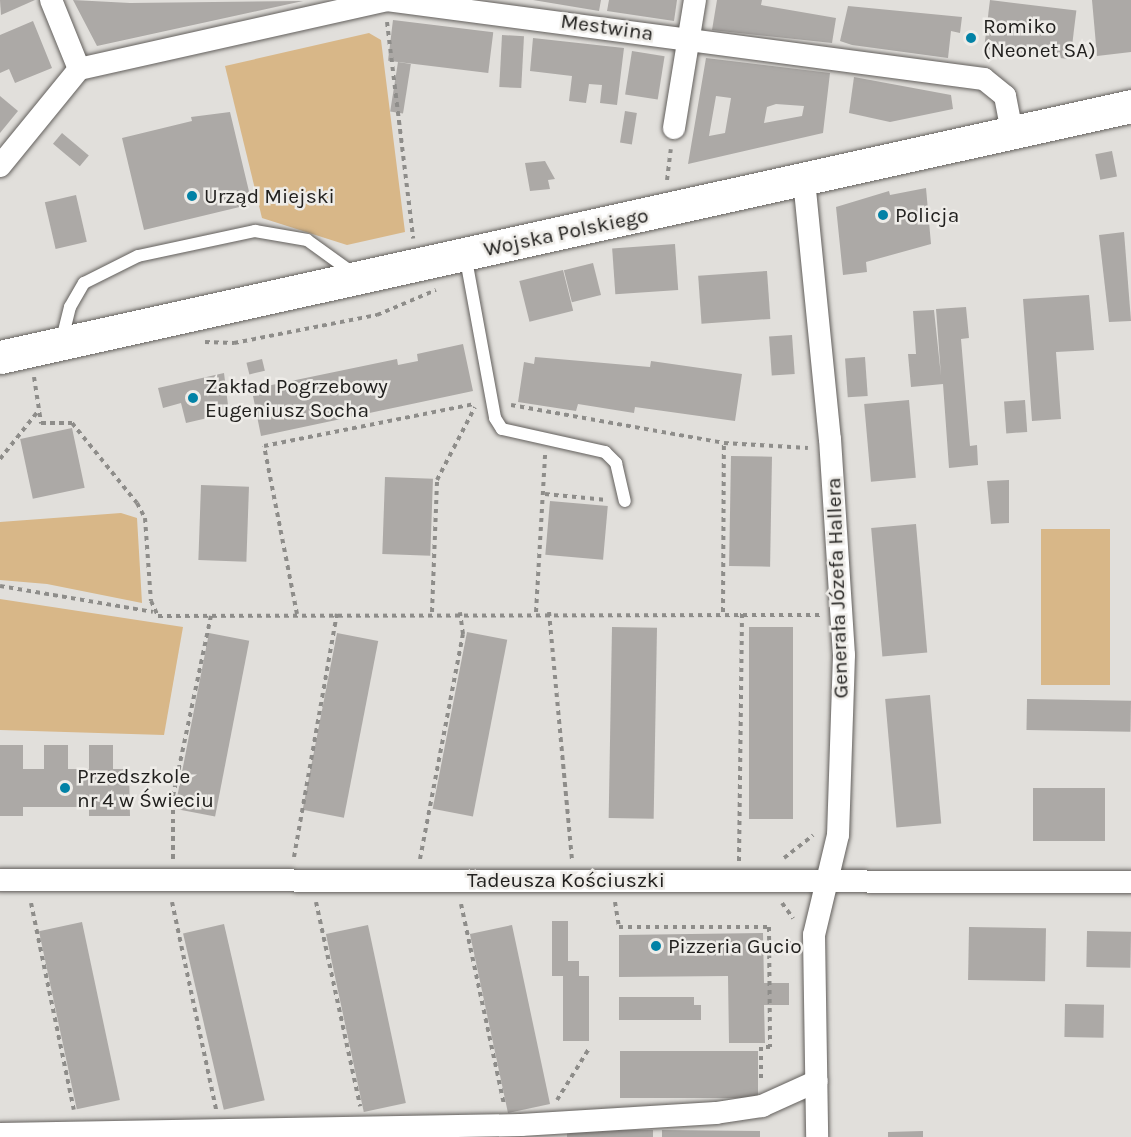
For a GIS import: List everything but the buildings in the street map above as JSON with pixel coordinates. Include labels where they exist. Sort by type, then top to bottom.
[{"type":"street","points":[[0,166],[79,69],[51,0]]},
{"type":"street","name":"Mestwina","points":[[79,69],[387,0],[415,0],[984,79],[1005,96],[1012,133]]},
{"type":"street","points":[[674,128],[695,0]]},
{"type":"street","name":"Wojska Polskiego","points":[[11,367],[60,344],[359,278],[415,246],[465,254],[1131,106]]},
{"type":"street","name":"Generała Józefa Hallera","points":[[804,180],[830,439],[844,655],[838,835],[825,879],[814,935],[817,1137]]},
{"type":"street","name":"Tadeusza Kościuszki","points":[[0,880],[825,879],[1131,882]]},
{"type":"street","points":[[0,1134],[521,1125],[762,1106],[817,1081]]},
{"type":"lane","points":[[60,344],[70,307],[84,283],[138,256],[255,231],[307,240],[359,278]]},
{"type":"lane","points":[[465,254],[495,418],[502,429],[605,452],[616,463],[624,501]]},
{"type":"path","points":[[387,0],[415,246],[428,295]]},
{"type":"path","points":[[674,128],[666,186],[677,184]]},
{"type":"path","points":[[194,341],[234,343],[377,315],[447,287]]},
{"type":"path","points":[[11,367],[33,374],[44,372]]},
{"type":"path","points":[[33,374],[41,423],[72,423],[137,503],[145,518],[153,612]]},
{"type":"path","points":[[432,612],[437,480],[475,406],[476,394]]},
{"type":"path","points":[[507,400],[519,410],[724,443],[815,448]]},
{"type":"path","points":[[297,614],[264,446],[475,406]]},
{"type":"path","points":[[0,459],[39,410]]},
{"type":"path","points":[[536,612],[550,415]]},
{"type":"path","points":[[723,612],[724,443]]},
{"type":"path","points":[[545,494],[624,501]]},
{"type":"path","points":[[0,586],[153,612],[165,617],[432,612],[723,612],[827,615]]},
{"type":"path","points":[[826,605],[827,624]]},
{"type":"path","points":[[420,859],[463,634],[460,612]]},
{"type":"path","points":[[549,612],[572,860]]},
{"type":"path","points":[[739,864],[742,613]]},
{"type":"path","points":[[294,857],[337,614]]},
{"type":"path","points":[[174,859],[173,796],[211,616]]},
{"type":"path","points":[[778,860],[805,845],[816,831]]},
{"type":"path","points":[[283,857],[305,857]]},
{"type":"path","points":[[409,858],[432,859]]},
{"type":"path","points":[[162,860],[184,859]]},
{"type":"path","points":[[561,859],[584,860]]},
{"type":"path","points":[[727,863],[748,863]]},
{"type":"path","points":[[29,894],[78,1132]]},
{"type":"path","points":[[314,894],[363,1118]]},
{"type":"path","points":[[459,894],[506,1116]]},
{"type":"path","points":[[171,895],[219,1122]]},
{"type":"path","points":[[615,895],[619,927],[769,927],[770,1047],[761,1047],[762,1106]]},
{"type":"path","points":[[550,1109],[590,1047]]},
{"type":"shaded area","points":[[369,33],[381,40],[405,232],[347,245],[262,218],[225,66]]},
{"type":"shaded area","points":[[121,513],[137,518],[142,603],[47,584],[0,580],[0,522]]},
{"type":"shaded area","points":[[1041,529],[1110,529],[1110,685],[1041,685]]},
{"type":"shaded area","points":[[0,599],[183,627],[164,735],[0,730]]},
{"type":"place","name":"Romiko (Neonet SA)","points":[[971,38]]},
{"type":"place","name":"Urząd Miejski","points":[[192,196]]},
{"type":"place","name":"Policja","points":[[883,215]]},
{"type":"place","name":"Zakład Pogrzebowy Eugeniusz Socha","points":[[193,398]]},
{"type":"place","name":"Przedszkole nr 4 w Świeciu","points":[[65,788]]},
{"type":"place","name":"Pizzeria Gucio","points":[[656,946]]}]
